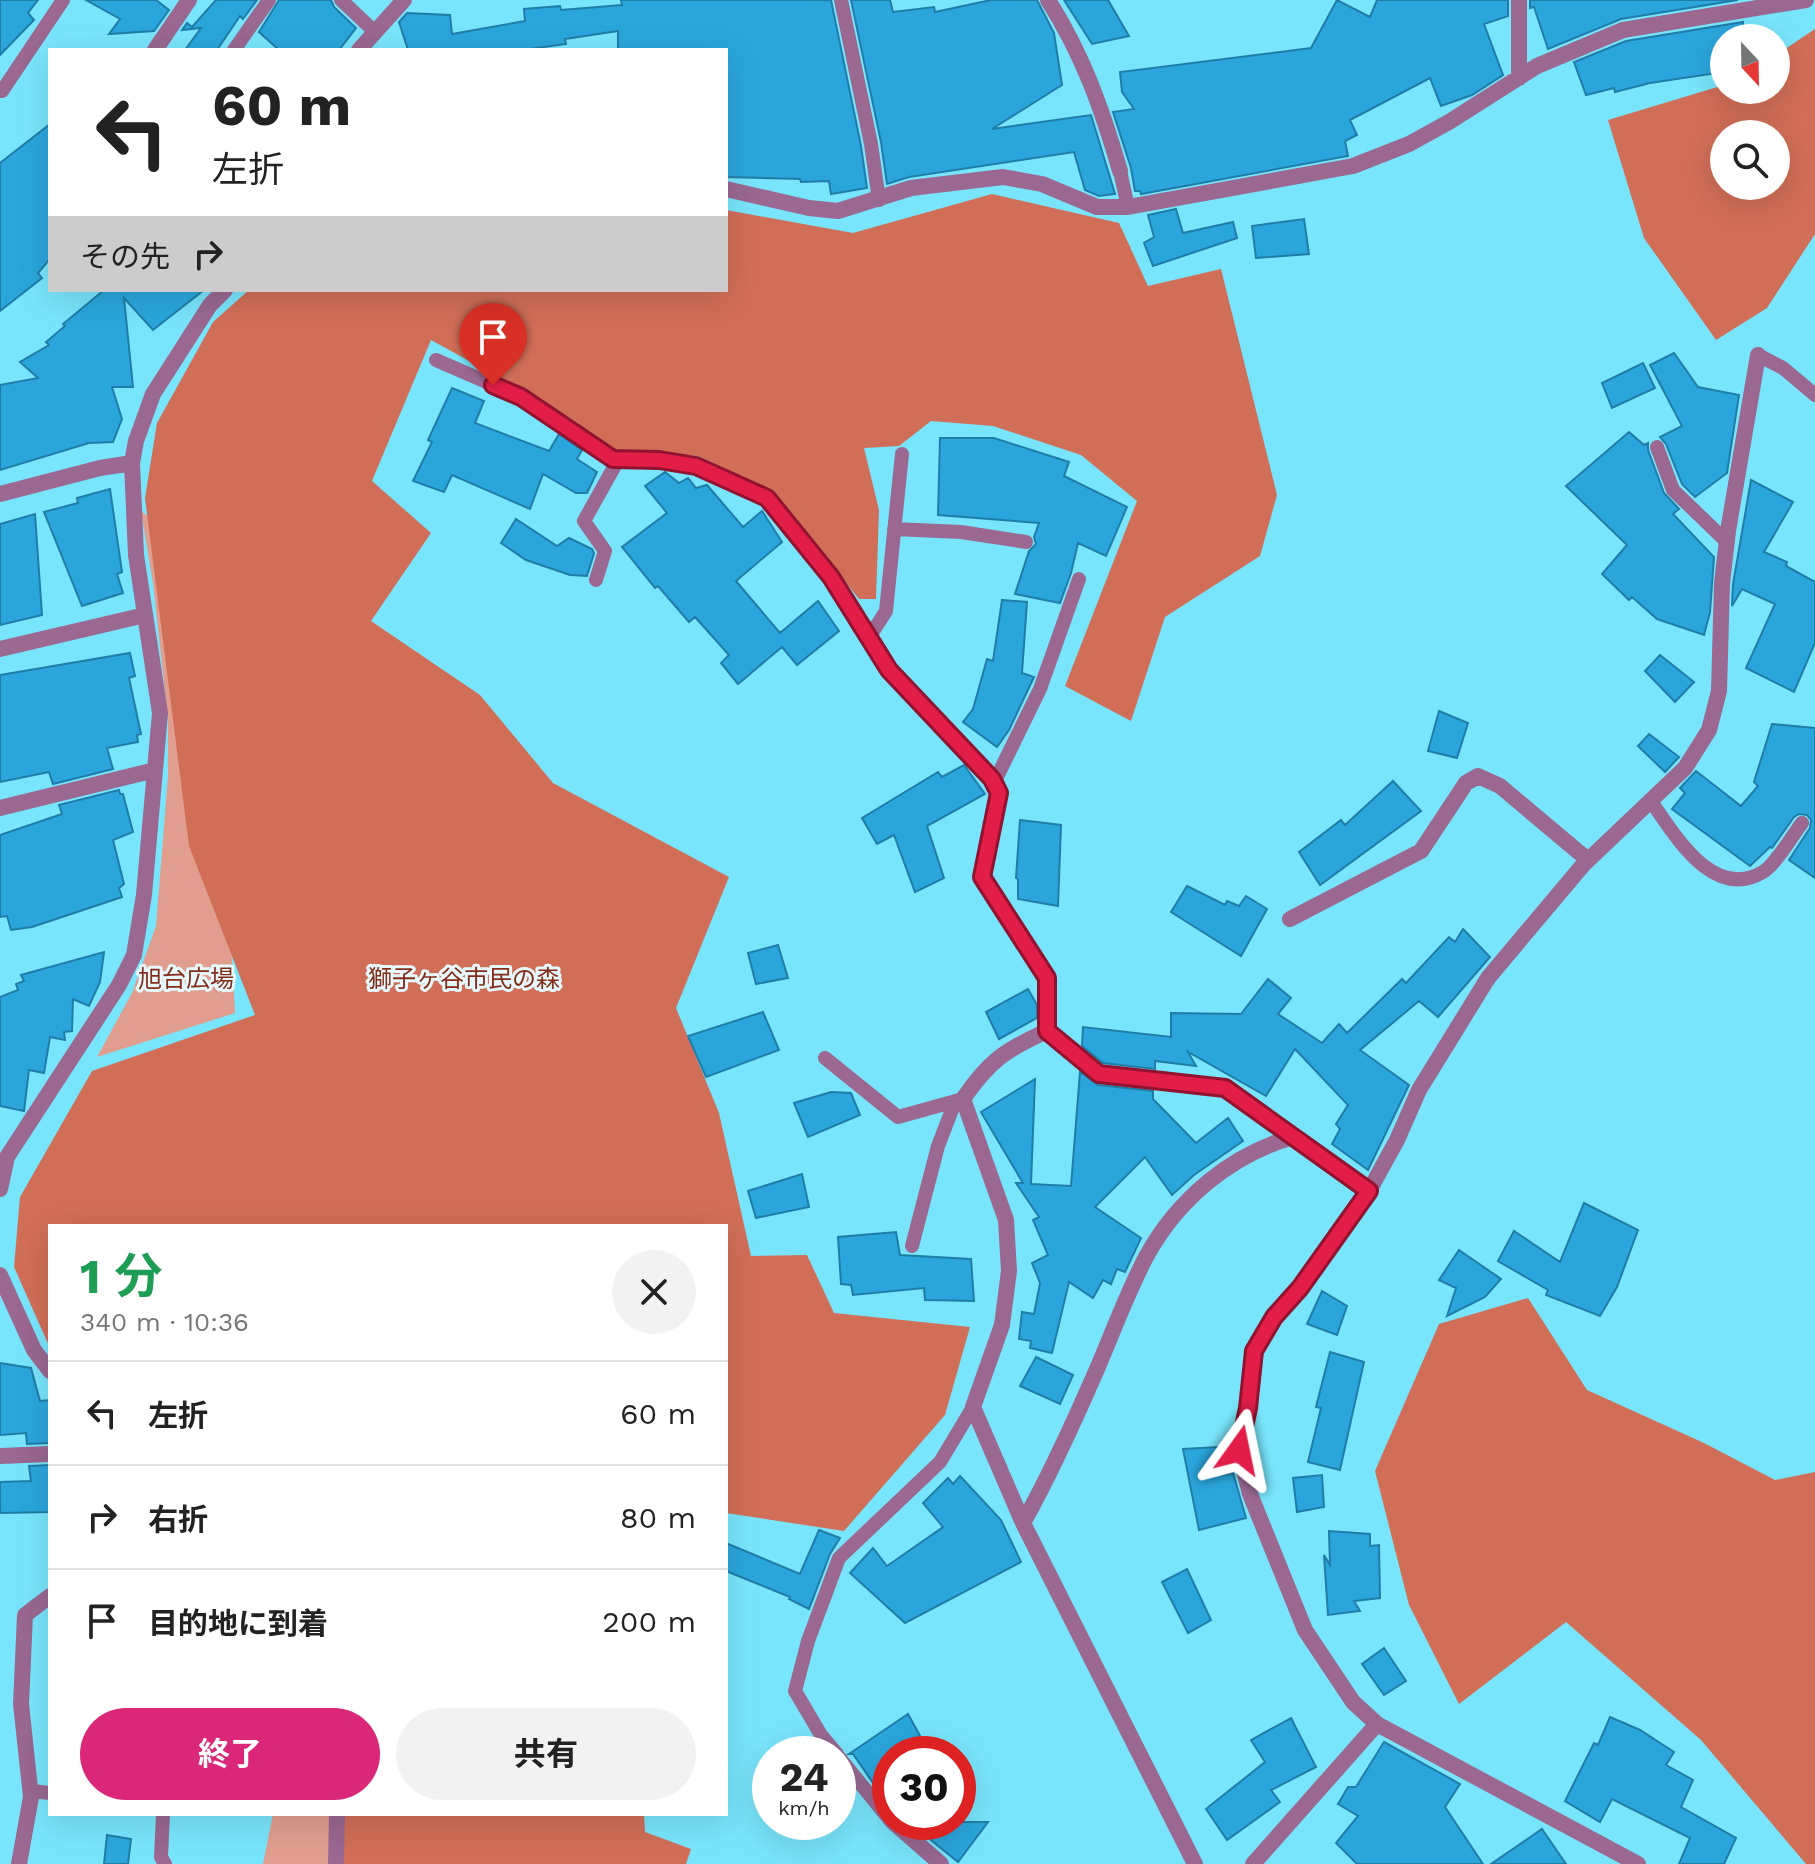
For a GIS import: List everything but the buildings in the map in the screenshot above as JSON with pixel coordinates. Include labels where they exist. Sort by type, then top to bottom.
[{"type":"street","points":[[156,48],[189,0]]},
{"type":"street","points":[[361,48],[404,0]]},
{"type":"street","points":[[1048,0],[1066,28],[1101,105],[1120,171]]},
{"type":"street","points":[[1519,0],[1519,78]]},
{"type":"street","points":[[728,189],[809,208],[838,211],[911,188],[1003,177],[1042,184],[1097,207],[1128,207],[1353,166],[1409,144],[1537,66],[1623,30],[1806,0]]},
{"type":"street","points":[[0,1189],[7,1157],[119,985],[134,955],[144,895],[160,713],[136,555],[132,463],[136,441],[153,394],[210,305],[223,292]]},
{"type":"street","points":[[1638,1864],[1377,1724],[1353,1702],[1305,1630],[1250,1494],[1239,1450],[1248,1408],[1254,1351],[1274,1317],[1300,1288],[1369,1191],[1397,1140],[1419,1090],[1488,978],[1588,860],[1685,768],[1709,730],[1719,691],[1722,583],[1727,542],[1758,355]]},
{"type":"street","points":[[0,494],[100,468],[132,463]]},
{"type":"street","points":[[0,649],[145,615]]},
{"type":"street","points":[[0,808],[155,770]]},
{"type":"street","points":[[1290,919],[1421,851],[1466,783],[1478,776],[1500,786],[1588,860]]},
{"type":"street","points":[[1195,1864],[1023,1523],[973,1407],[1002,1325],[1009,1271],[1006,1220],[959,1100],[981,1072],[1009,1048],[1047,1031],[1099,1074],[1225,1088],[1369,1191]]},
{"type":"street","points":[[1023,1523],[1057,1461],[1146,1257],[1177,1211],[1222,1170],[1262,1146],[1293,1137]]},
{"type":"street","points":[[0,1275],[34,1350],[48,1368]]},
{"type":"street","points":[[0,1456],[48,1454]]},
{"type":"street","points":[[19,1864],[31,1791],[21,1704],[25,1615],[48,1598]]},
{"type":"street","points":[[1253,1864],[1377,1724]]},
{"type":"street","points":[[336,1864],[337,1816]]},
{"type":"street","points":[[914,1840],[941,1864]]},
{"type":"lane","points":[[2,91],[63,0]]},
{"type":"lane","points":[[235,48],[269,0]]},
{"type":"lane","points":[[341,0],[375,32]]},
{"type":"lane","points":[[841,0],[871,144],[879,200]]},
{"type":"lane","points":[[1120,171],[1128,207]]},
{"type":"lane","points":[[1758,355],[1783,368],[1815,395]]},
{"type":"lane","points":[[436,360],[521,397],[613,459],[659,460],[696,466],[767,498],[831,577],[889,670],[994,783],[999,793],[982,877],[1047,978],[1047,1031]]},
{"type":"lane","points":[[1657,447],[1673,490],[1727,542]]},
{"type":"lane","points":[[870,636],[886,611],[902,454]]},
{"type":"lane","points":[[596,580],[605,551],[584,521],[618,460]]},
{"type":"lane","points":[[894,529],[961,532],[1026,542]]},
{"type":"lane","points":[[994,783],[1040,689],[1079,579]]},
{"type":"lane","points":[[1650,800],[1686,851],[1701,866],[1724,876],[1748,878],[1766,871],[1802,823]]},
{"type":"lane","points":[[825,1058],[898,1117],[959,1100]]},
{"type":"lane","points":[[912,1246],[938,1146],[959,1100]]},
{"type":"lane","points":[[822,1736],[795,1691],[808,1641],[839,1558],[940,1462],[973,1407]]},
{"type":"lane","points":[[856,1778],[872,1797]]},
{"type":"lane","points":[[31,1791],[48,1793]]},
{"type":"lane","points":[[163,1816],[161,1857],[165,1864]]},
{"type":"green space","points":[[1815,29],[1815,234],[1767,308],[1716,340],[1644,238],[1608,120],[1710,89],[1710,104],[1790,104],[1790,46]]},
{"type":"green space","name":"獅子ヶ谷市民の森","points":[[992,194],[1119,223],[1148,286],[1221,269],[1277,495],[1260,556],[1165,617],[1131,721],[1065,686],[1137,501],[1081,455],[993,426],[931,421],[899,446],[864,448],[879,510],[876,599],[859,599],[773,492],[698,456],[615,450],[502,379],[431,340],[372,481],[431,533],[371,621],[480,695],[553,783],[729,877],[676,1008],[719,1113],[751,1256],[807,1255],[834,1313],[970,1327],[945,1415],[844,1531],[728,1513],[728,1224],[48,1224],[48,1344],[14,1267],[20,1197],[92,1071],[255,1015],[189,846],[145,498],[157,423],[213,322],[247,292],[728,292],[728,210],[853,233]]},
{"type":"green space","name":"旭台広場","points":[[141,511],[163,528],[230,923],[235,1013],[97,1057],[132,993],[156,926],[168,776],[168,719],[153,583]]},
{"type":"green space","points":[[1528,1298],[1587,1390],[1704,1443],[1775,1480],[1815,1472],[1815,1864],[1806,1864],[1701,1740],[1566,1622],[1459,1704],[1409,1605],[1375,1471],[1439,1324]]},
{"type":"green space","points":[[273,1816],[330,1816],[330,1864],[263,1864]]},
{"type":"green space","points":[[330,1816],[644,1816],[645,1832],[691,1849],[686,1864],[341,1864]]},
{"type":"route","points":[[493,385],[521,397],[613,459],[659,460],[696,466],[767,498],[831,577],[889,670],[992,779],[999,793],[982,877],[1047,978],[1047,1031],[1099,1074],[1225,1088],[1369,1191],[1300,1288],[1274,1317],[1254,1351],[1248,1408],[1239,1450]]}]
